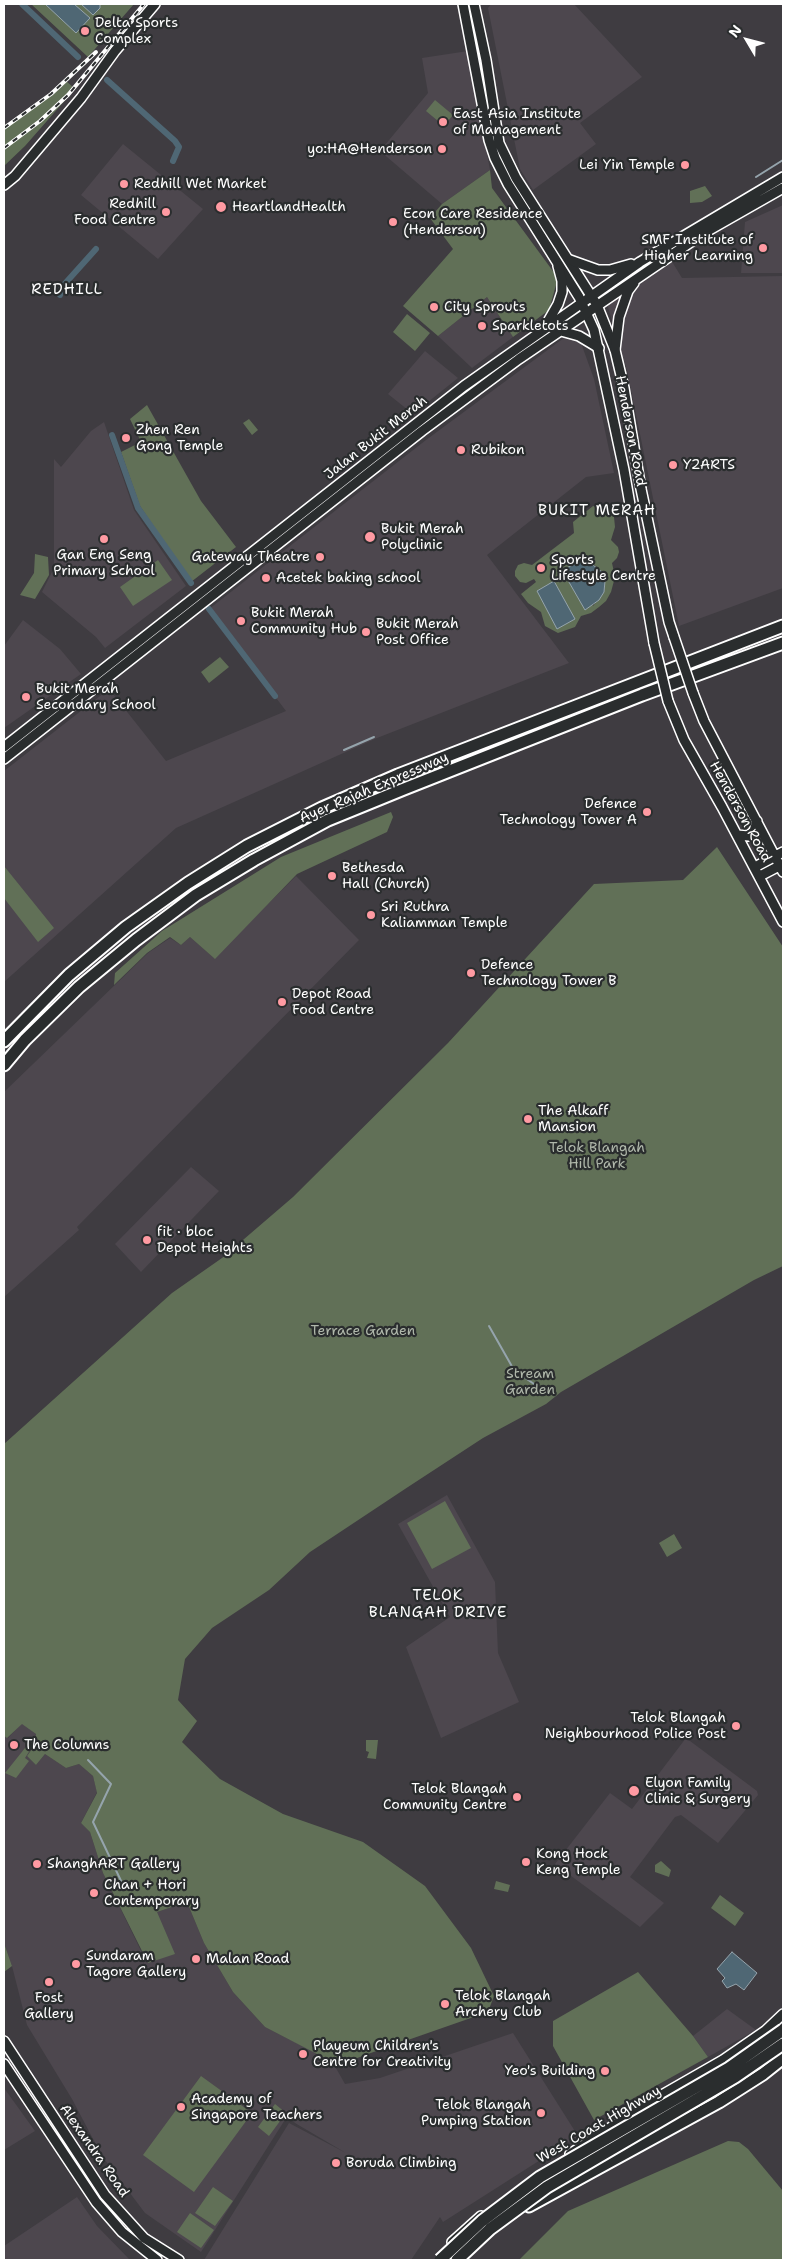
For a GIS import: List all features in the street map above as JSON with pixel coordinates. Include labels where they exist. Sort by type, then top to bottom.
[{"type":"highway","name":"Ayer Rajah Expressway","points":[[4,1041],[69,975],[126,928],[188,883],[247,846],[322,808],[398,775],[783,626]]},
{"type":"highway","name":"Ayer Rajah Expressway","points":[[4,1065],[25,1040],[79,987],[136,940],[196,895],[254,860],[328,820],[783,642]]},
{"type":"highway","name":"West Coast Highway","points":[[440,2260],[482,2221],[540,2178],[729,2068],[783,2030]]},
{"type":"highway","name":"West Coast Highway","points":[[457,2260],[490,2229],[547,2187],[735,2077],[783,2044]]},
{"type":"highway","points":[[529,2206],[719,2102],[763,2074],[783,2058]]},
{"type":"main road","points":[[4,185],[21,169],[86,93],[115,51],[155,4]]},
{"type":"main road","name":"Henderson Road","points":[[464,4],[492,151],[499,169],[582,302],[599,348],[624,470],[654,643],[668,701],[684,740],[760,876],[783,922]]},
{"type":"main road","name":"Henderson Road","points":[[474,4],[486,60],[499,143],[516,178],[597,305],[615,350],[624,388],[641,489],[669,622],[693,693],[704,721],[757,821],[779,854],[782,867]]},
{"type":"main road","name":"Jalan Bukit Merah","points":[[4,748],[464,386],[640,262],[783,176]]},
{"type":"main road","name":"Jalan Bukit Merah","points":[[4,759],[422,430],[597,305],[704,233],[783,188]]},
{"type":"main road","points":[[570,260],[580,265],[601,270],[610,270],[640,262]]},
{"type":"main road","points":[[543,329],[555,312],[560,298],[562,281],[558,266]]},
{"type":"main road","points":[[615,350],[617,328],[624,300],[639,277]]},
{"type":"main road","points":[[556,334],[561,332],[579,336],[599,348]]},
{"type":"main road","points":[[737,835],[749,836],[754,831],[757,821]]},
{"type":"main road","points":[[754,867],[779,854]]},
{"type":"main road","points":[[760,876],[782,867]]},
{"type":"main road","points":[[434,2260],[473,2222],[590,2140],[648,2103],[723,2060],[765,2031],[783,2014]]},
{"type":"main road","points":[[4,2065],[9,2060],[5,2044]]},
{"type":"main road","name":"Alexandra Road","points":[[5,2044],[105,2195],[144,2238],[179,2260]]},
{"type":"main road","points":[[461,2233],[462,2244],[469,2257],[491,2235],[529,2206],[783,2048]]},
{"type":"main road","name":"Alexandra Road","points":[[4,2065],[96,2202],[122,2232],[157,2260]]},
{"type":"main road","points":[[690,2079],[697,2083],[704,2098]]},
{"type":"shaded area","points":[[491,4],[574,4],[642,77],[580,123],[596,144],[533,190],[520,169],[488,8]]},
{"type":"shaded area","name":"East Asia Institute of Management","points":[[468,51],[490,170],[442,204],[380,151],[428,93],[422,58]]},
{"type":"shaded area","points":[[123,144],[203,209],[158,259],[81,195]]},
{"type":"shaded area","name":"SMF Institute of Higher Learning","points":[[783,205],[783,273],[741,273],[745,222]]},
{"type":"shaded area","points":[[671,260],[682,278],[783,276],[783,588],[679,626],[627,370],[607,304]]},
{"type":"shaded area","points":[[487,297],[513,337],[472,368],[438,336]]},
{"type":"shaded area","points":[[576,329],[594,379],[614,473],[586,477],[487,555],[569,663],[377,738],[176,828],[4,982],[4,771],[109,689],[166,761],[286,711],[209,609],[426,440]]},
{"type":"shaded area","points":[[425,351],[458,378],[413,414],[388,394]]},
{"type":"shaded area","name":"Gan Eng Seng Primary School","points":[[104,422],[134,510],[186,586],[105,648],[96,637],[42,592],[54,568],[54,459],[61,467],[91,431]]},
{"type":"shaded area","name":"Bukit Merah Secondary School","points":[[23,620],[60,649],[81,674],[4,728],[4,646]]},
{"type":"shaded area","points":[[296,876],[359,940],[77,1227],[79,1230],[4,1297],[4,1092],[148,953],[170,938],[181,945],[190,937],[214,958]]},
{"type":"shaded area","points":[[191,1167],[219,1191],[141,1272],[115,1244]]},
{"type":"shaded area","points":[[447,1495],[495,1582],[498,1653],[519,1702],[441,1738],[406,1647],[450,1617],[398,1524]]},
{"type":"shaded area","points":[[22,1723],[36,1734],[34,1746],[27,1756],[36,1765],[45,1754],[66,1768],[79,1764],[93,1776],[97,1792],[81,1823],[90,1832],[103,1873],[147,1963],[157,1912],[187,1902],[204,1943],[233,1992],[265,2027],[332,2061],[345,2084],[380,2078],[513,2033],[578,2136],[443,2222],[440,2217],[411,2260],[204,2260],[289,2123],[346,2153],[295,2123],[288,2115],[201,2252],[145,2213],[102,2156],[72,2099],[27,2025],[4,1943],[4,1736],[8,1738]]},
{"type":"shaded area","points":[[686,1738],[757,1791],[758,1795],[718,1843],[681,1815],[675,1817],[630,1877],[664,1903],[640,1927],[555,1864],[610,1793],[632,1809]]},
{"type":"shaded area","points":[[727,2009],[756,2030],[708,2057],[693,2036]]},
{"type":"shaded area","points":[[4,2088],[35,2131],[4,2150]]},
{"type":"shaded area","points":[[77,2197],[97,2226],[130,2260],[4,2260],[4,2246]]},
{"type":"green space","name":"Delta Sports Complex","points":[[31,4],[134,4],[88,57]]},
{"type":"green space","points":[[65,80],[75,89],[25,146],[4,166],[4,126],[39,102]]},
{"type":"green space","points":[[435,100],[453,115],[444,126],[426,111]]},
{"type":"green space","points":[[490,170],[492,188],[558,278],[549,310],[513,337],[487,297],[438,336],[403,306],[453,249],[430,218],[442,204]]},
{"type":"green space","points":[[705,186],[712,196],[702,202],[690,203],[690,191]]},
{"type":"green space","points":[[407,314],[430,333],[415,351],[393,332]]},
{"type":"green space","points":[[147,405],[201,501],[236,547],[191,582],[140,506],[121,452],[141,442],[130,419]]},
{"type":"green space","points":[[249,419],[258,430],[252,435],[243,423]]},
{"type":"green space","name":"Sports Lifestyle Centre","points":[[593,506],[604,508],[614,517],[615,527],[611,540],[618,547],[619,552],[617,558],[612,563],[615,577],[611,592],[606,601],[591,613],[581,616],[575,627],[558,633],[545,626],[541,612],[528,603],[521,594],[536,582],[534,579],[526,583],[520,582],[515,576],[515,571],[518,565],[524,563],[532,565],[574,533],[573,522]],"holes":[[[581,561],[596,566],[602,572],[605,581],[604,592],[593,606],[572,563]]]},
{"type":"green space","points":[[35,554],[48,557],[49,575],[35,599],[20,595],[34,573]]},
{"type":"green space","points":[[158,560],[172,580],[133,606],[120,587]]},
{"type":"green space","points":[[220,657],[229,667],[209,683],[201,672]]},
{"type":"green space","points":[[391,812],[393,817],[387,832],[297,874],[215,959],[190,937],[181,945],[170,937],[147,953],[114,985],[115,973],[162,931],[281,857]]},
{"type":"green space","name":"Telok Blangah Hill Park","points":[[717,847],[783,947],[783,1266],[754,1280],[561,1392],[546,1404],[483,1438],[408,1487],[310,1552],[269,1590],[212,1628],[185,1659],[178,1700],[197,1721],[182,1742],[220,1779],[283,1814],[363,1842],[425,1886],[471,1948],[494,1996],[488,2012],[347,2062],[344,2068],[265,2027],[233,1992],[204,1943],[187,1902],[157,1912],[175,1954],[148,1963],[103,1873],[90,1832],[81,1823],[97,1793],[93,1776],[79,1764],[66,1768],[45,1754],[36,1765],[27,1756],[34,1746],[36,1734],[22,1724],[7,1738],[4,1736],[4,1444],[172,1293],[222,1258],[293,1197],[448,1043],[594,884],[683,880]]},
{"type":"green space","points":[[4,866],[54,928],[38,942],[4,898]]},
{"type":"green space","points":[[445,1501],[471,1548],[432,1569],[407,1523]]},
{"type":"green space","points":[[674,1534],[682,1548],[667,1557],[659,1543]]},
{"type":"green space","points":[[33,1738],[32,1747],[25,1758],[29,1761],[16,1778],[5,1773]]},
{"type":"green space","points":[[366,1740],[378,1740],[376,1759],[367,1758],[369,1752],[366,1751]]},
{"type":"green space","points":[[661,1861],[671,1870],[669,1877],[655,1872],[655,1865]]},
{"type":"green space","points":[[496,1881],[510,1885],[508,1892],[494,1889]]},
{"type":"green space","points":[[720,1895],[744,1913],[735,1926],[711,1908]]},
{"type":"green space","points":[[4,1943],[12,1966],[4,1972]]},
{"type":"green space","points":[[638,1972],[693,2036],[708,2057],[594,2120],[553,2046],[553,2021]]},
{"type":"green space","points":[[201,2076],[252,2113],[194,2192],[143,2155]]},
{"type":"green space","points":[[275,2104],[286,2113],[269,2136],[258,2127]]},
{"type":"green space","points":[[728,2141],[739,2142],[748,2149],[783,2191],[783,2260],[519,2260],[568,2211]]},
{"type":"green space","points":[[213,2187],[233,2201],[215,2226],[195,2213]]},
{"type":"green space","points":[[190,2213],[214,2230],[201,2248],[177,2232]]},
{"type":"water","points":[[45,4],[74,4],[90,18],[76,33]]},
{"type":"water","points":[[81,4],[100,4],[100,8],[93,15]]},
{"type":"water","points":[[582,561],[589,562],[602,572],[605,581],[604,592],[599,600],[585,610],[562,570]]},
{"type":"water","points":[[554,581],[575,619],[557,629],[537,591]]},
{"type":"water","points":[[732,1952],[757,1973],[744,1990],[736,1984],[727,1988],[722,1981],[725,1978],[717,1969]]},
{"type":"waterway","points":[[22,4],[78,57]]},
{"type":"waterway","points":[[107,80],[175,141],[179,147],[173,161]]},
{"type":"waterway","points":[[756,177],[783,160]]},
{"type":"waterway","points":[[60,295],[61,288],[96,249]]},
{"type":"waterway","points":[[112,435],[138,508],[191,583]]},
{"type":"waterway","points":[[209,609],[275,696]]},
{"type":"waterway","points":[[344,750],[374,737]]},
{"type":"waterway","points":[[489,1326],[514,1370],[534,1384]]},
{"type":"waterway","points":[[88,1760],[111,1784],[93,1822],[123,1885]]},
{"type":"railway","points":[[4,148],[40,121],[68,95],[144,4]]},
{"type":"railway","points":[[4,128],[51,94],[96,52]]},
{"type":"place","name":"Delta Sports Complex","points":[[85,31]]},
{"type":"place","name":"East Asia Institute of Management","points":[[443,122]]},
{"type":"place","name":"yo:HA@Henderson","points":[[442,149]]},
{"type":"place","name":"Lei Yin Temple","points":[[685,165]]},
{"type":"place","name":"Redhill Wet Market","points":[[124,184]]},
{"type":"place","name":"HeartlandHealth","points":[[221,207]]},
{"type":"place","name":"Redhill Food Centre","points":[[166,212]]},
{"type":"place","name":"Econ Care Residence (Henderson)","points":[[393,222]]},
{"type":"place","name":"SMF Institute of Higher Learning","points":[[763,248]]},
{"type":"place","name":"City Sprouts","points":[[434,307]]},
{"type":"place","name":"Sparkletots","points":[[482,326]]},
{"type":"place","name":"Zhen Ren Gong Temple","points":[[126,438]]},
{"type":"place","name":"Rubikon","points":[[461,450]]},
{"type":"place","name":"Y2ARTS","points":[[673,465]]},
{"type":"place","name":"Bukit Merah Polyclinic","points":[[370,537]]},
{"type":"place","name":"Gan Eng Seng Primary School","points":[[104,539]]},
{"type":"place","name":"Gateway Theatre","points":[[320,557]]},
{"type":"place","name":"Sports Lifestyle Centre","points":[[541,568]]},
{"type":"place","name":"Acetek baking school","points":[[266,578]]},
{"type":"place","name":"Bukit Merah Community Hub","points":[[241,621]]},
{"type":"place","name":"Bukit Merah Post Office","points":[[366,632]]},
{"type":"place","name":"Bukit Merah Secondary School","points":[[26,697]]},
{"type":"place","name":"Defence Technology Tower A","points":[[647,812]]},
{"type":"place","name":"Bethesda Hall (Church)","points":[[332,876]]},
{"type":"place","name":"Sri Ruthra Kaliamman Temple","points":[[371,915]]},
{"type":"place","name":"Defence Technology Tower B","points":[[471,973]]},
{"type":"place","name":"Depot Road Food Centre","points":[[282,1002]]},
{"type":"place","name":"The Alkaff Mansion","points":[[528,1119]]},
{"type":"place","name":"fit · bloc Depot Heights","points":[[147,1240]]},
{"type":"place","name":"Telok Blangah Neighbourhood Police Post","points":[[736,1726]]},
{"type":"place","name":"The Columns","points":[[14,1745]]},
{"type":"place","name":"Elyon Family Clinic & Surgery","points":[[634,1791]]},
{"type":"place","name":"Telok Blangah Community Centre","points":[[517,1797]]},
{"type":"place","name":"Kong Hock Keng Temple","points":[[526,1862]]},
{"type":"place","name":"ShanghART Gallery","points":[[37,1864]]},
{"type":"place","name":"Chan + Hori Contemporary","points":[[94,1893]]},
{"type":"place","name":"Malan Road","points":[[196,1959]]},
{"type":"place","name":"Sundaram Tagore Gallery","points":[[76,1964]]},
{"type":"place","name":"Fost Gallery","points":[[49,1982]]},
{"type":"place","name":"Telok Blangah Archery Club","points":[[445,2004]]},
{"type":"place","name":"Playeum Children's Centre for Creativity","points":[[303,2054]]},
{"type":"place","name":"Yeo's Building","points":[[605,2071]]},
{"type":"place","name":"Academy of Singapore Teachers","points":[[181,2107]]},
{"type":"place","name":"Telok Blangah Pumping Station","points":[[541,2113]]},
{"type":"place","name":"Boruda Climbing","points":[[336,2163]]},
{"type":"district","name":"REDHILL","points":[[67,290]]},
{"type":"district","name":"BUKIT MERAH","points":[[597,511]]},
{"type":"district","name":"TELOK BLANGAH DRIVE","points":[[438,1604]]},
{"type":"park label","name":"Terrace Garden","points":[[363,1331]]},
{"type":"park label","name":"Stream Garden","points":[[530,1382]]}]
